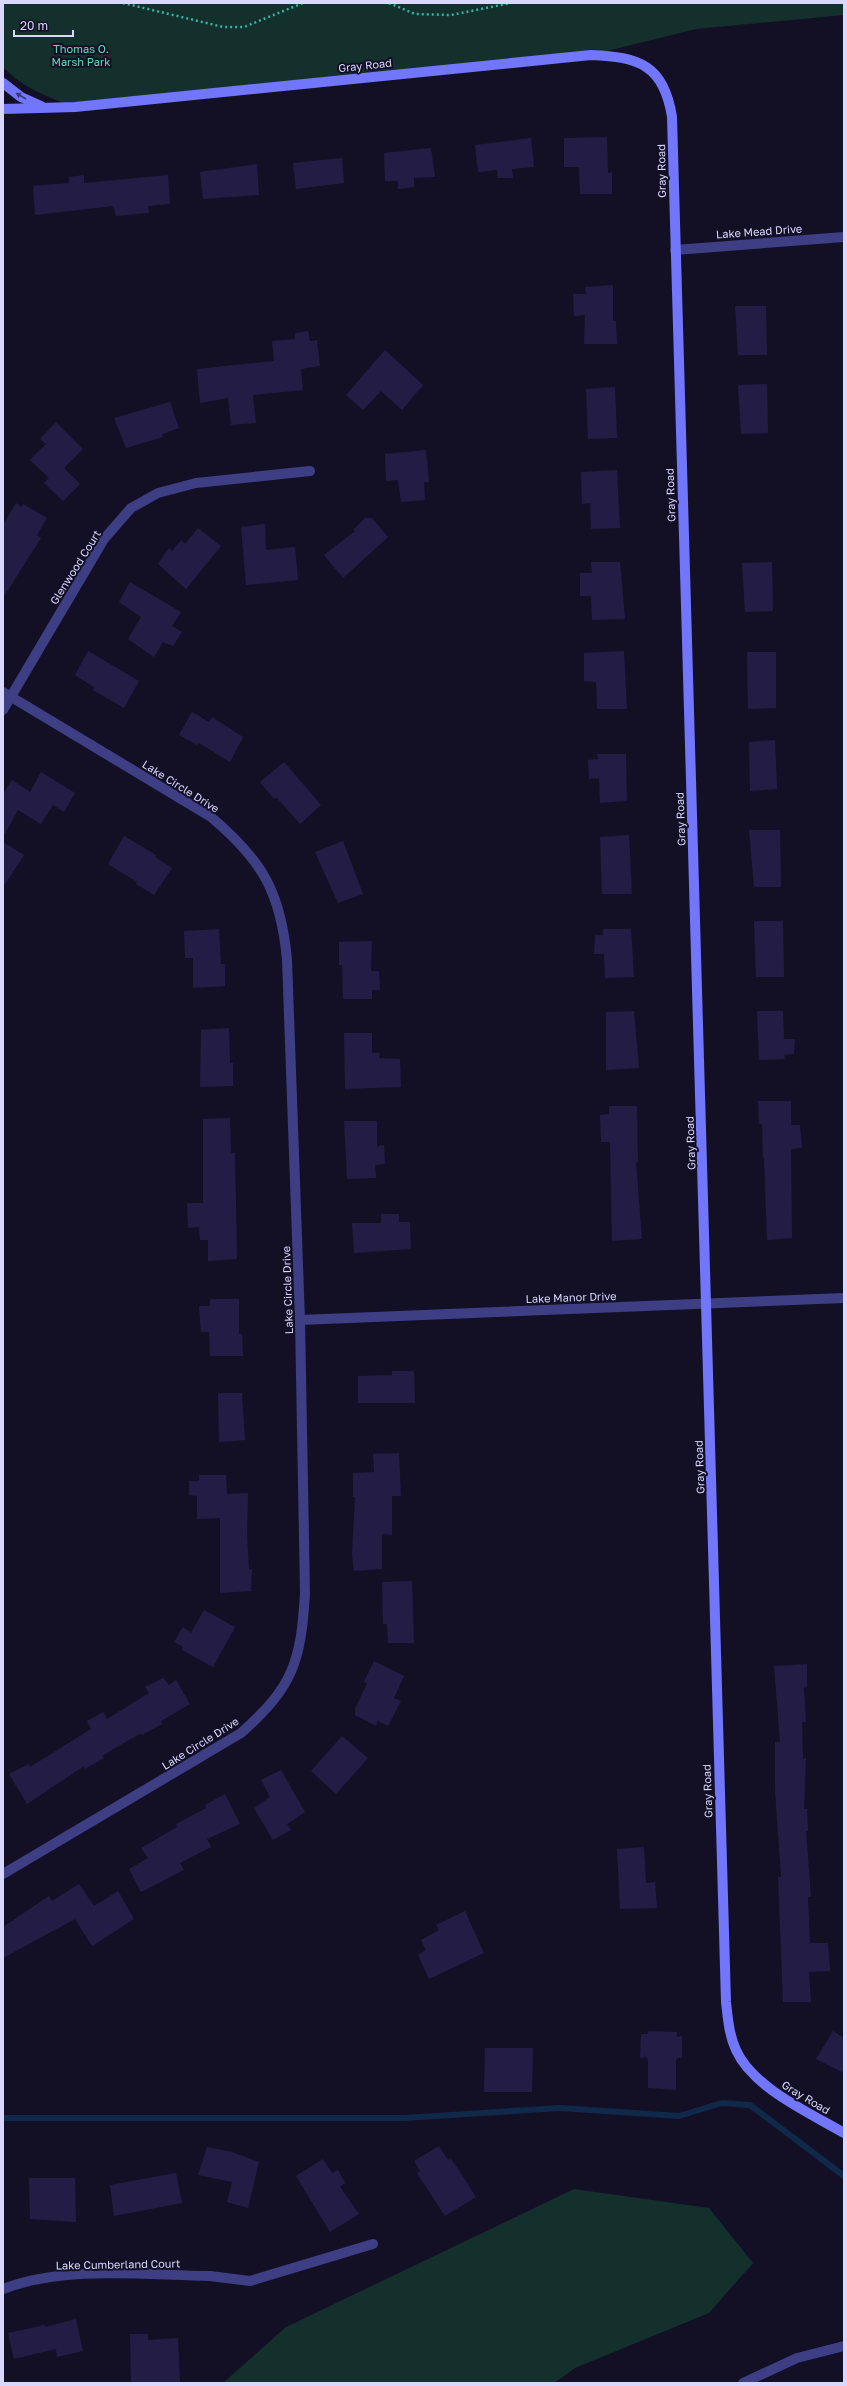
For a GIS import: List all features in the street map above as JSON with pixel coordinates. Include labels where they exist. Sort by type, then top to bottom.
[{"type":"street","name":"Gray Road","points":[[3,109],[41,106],[75,107],[591,55],[618,56],[644,65],[657,76],[665,87],[672,117],[724,1976],[728,2023],[736,2050],[756,2076],[773,2090],[844,2134]]},
{"type":"street","name":"Gray Road","points":[[3,83],[21,97],[41,106]]},
{"type":"street","name":"Lake Mead Drive","points":[[675,250],[844,237]]},
{"type":"street","name":"Glenwood Court","points":[[3,710],[7,694],[104,539],[131,508],[158,493],[196,483],[310,471]]},
{"type":"street","name":"Lake Circle Drive","points":[[3,1874],[241,1733],[266,1711],[284,1687],[298,1655],[303,1627],[305,1593],[300,1320],[288,960],[281,916],[271,887],[259,866],[245,848],[211,817],[7,694]]},
{"type":"street","name":"Lake Manor Drive","points":[[300,1320],[844,1298]]},
{"type":"street","name":"Lake Cumberland Court","points":[[3,2289],[30,2280],[74,2274],[210,2276],[250,2281],[373,2244]]},
{"type":"street","points":[[743,2383],[797,2358],[844,2346]]},
{"type":"path","points":[[123,3],[223,27],[244,27],[303,3]]},
{"type":"path","points":[[389,3],[416,14],[451,14],[511,3]]},
{"type":"green space","name":"Thomas O. Marsh Park","points":[[3,3],[844,3],[844,15],[696,29],[591,55],[75,107],[27,86],[3,67]]},
{"type":"green space","points":[[574,2189],[709,2208],[753,2263],[709,2313],[575,2368],[554,2383],[223,2383],[286,2327]]},
{"type":"building","points":[[607,137],[608,173],[612,172],[612,194],[580,194],[579,167],[564,167],[564,138]]},
{"type":"building","points":[[531,138],[534,167],[512,169],[513,178],[498,178],[497,170],[478,172],[475,145]]},
{"type":"building","points":[[431,148],[435,177],[414,178],[414,187],[398,189],[398,181],[385,181],[384,153]]},
{"type":"building","points":[[342,158],[344,183],[296,189],[293,163]]},
{"type":"building","points":[[257,164],[259,195],[203,199],[200,172]]},
{"type":"building","points":[[84,175],[84,183],[168,175],[170,204],[148,206],[149,213],[116,216],[113,206],[35,215],[33,186],[69,183],[69,177]]},
{"type":"building","points":[[613,285],[613,321],[616,321],[617,344],[584,344],[585,315],[574,316],[573,294],[586,294],[585,287]]},
{"type":"building","points":[[735,306],[766,306],[767,355],[738,355]]},
{"type":"building","points":[[308,331],[310,341],[317,340],[320,366],[301,369],[303,390],[253,395],[256,423],[231,425],[228,398],[200,403],[197,369],[274,361],[272,341],[295,339],[295,333]]},
{"type":"building","points":[[385,350],[423,385],[402,410],[381,391],[363,410],[346,395]]},
{"type":"building","points":[[767,384],[768,433],[741,434],[738,385]]},
{"type":"building","points":[[615,387],[617,438],[588,439],[586,389]]},
{"type":"building","points":[[170,402],[179,428],[162,434],[163,437],[126,448],[114,418]]},
{"type":"building","points":[[56,422],[83,449],[64,468],[80,484],[63,501],[44,483],[49,478],[30,460],[46,444],[40,439]]},
{"type":"building","points":[[426,450],[429,482],[424,482],[425,500],[401,502],[398,480],[386,481],[385,454]]},
{"type":"building","points":[[617,470],[620,528],[591,529],[590,503],[582,504],[581,472]]},
{"type":"building","points":[[16,503],[21,507],[23,504],[47,518],[37,535],[41,538],[3,598],[3,525]]},
{"type":"building","points":[[365,518],[372,518],[388,537],[343,578],[324,555],[355,531],[353,530]]},
{"type":"building","points":[[265,524],[266,550],[295,547],[298,580],[246,585],[241,527]]},
{"type":"building","points":[[198,528],[221,546],[186,589],[158,564],[169,548],[172,551],[181,540],[185,544]]},
{"type":"building","points":[[591,562],[620,562],[625,619],[592,620],[591,596],[580,596],[580,573],[592,573]]},
{"type":"building","points":[[772,562],[773,611],[745,612],[742,563]]},
{"type":"building","points":[[130,582],[181,612],[172,626],[182,632],[173,646],[163,642],[154,657],[128,639],[141,617],[119,602]]},
{"type":"building","points":[[88,651],[139,681],[124,708],[93,690],[94,687],[75,675]]},
{"type":"building","points":[[624,651],[627,709],[597,709],[596,682],[584,681],[584,653]]},
{"type":"building","points":[[747,652],[776,652],[776,708],[748,709]]},
{"type":"building","points":[[192,712],[209,722],[212,717],[243,737],[230,762],[199,743],[197,745],[179,735]]},
{"type":"building","points":[[775,740],[777,789],[750,791],[749,742]]},
{"type":"building","points":[[597,754],[626,754],[627,801],[600,803],[599,778],[589,779],[588,760],[598,759]]},
{"type":"building","points":[[284,762],[321,805],[300,824],[277,798],[274,799],[260,782]]},
{"type":"building","points":[[41,772],[75,793],[64,812],[53,805],[41,824],[18,810],[3,837],[3,794],[12,780],[30,792]]},
{"type":"building","points":[[749,830],[780,830],[781,887],[754,887]]},
{"type":"building","points":[[629,835],[632,894],[602,894],[600,837]]},
{"type":"building","points":[[124,836],[156,855],[155,857],[172,868],[154,895],[136,884],[137,882],[108,864]]},
{"type":"building","points":[[343,841],[363,894],[338,903],[315,852]]},
{"type":"building","points":[[3,842],[24,855],[3,887]]},
{"type":"building","points":[[754,921],[783,921],[784,977],[756,977]]},
{"type":"building","points":[[219,929],[221,964],[225,964],[225,986],[193,988],[193,958],[185,958],[184,931]]},
{"type":"building","points":[[603,929],[631,929],[634,977],[605,978],[604,954],[594,954],[595,935],[603,935]]},
{"type":"building","points":[[372,941],[371,971],[379,971],[380,990],[372,990],[372,999],[343,999],[342,965],[339,965],[339,942]]},
{"type":"building","points":[[634,1011],[639,1068],[606,1070],[606,1012]]},
{"type":"building","points":[[757,1011],[783,1011],[784,1039],[795,1039],[794,1054],[784,1055],[785,1059],[759,1060]]},
{"type":"building","points":[[229,1028],[230,1063],[233,1063],[233,1086],[200,1087],[201,1030]]},
{"type":"building","points":[[344,1033],[372,1033],[372,1053],[380,1053],[379,1058],[400,1059],[401,1087],[345,1089]]},
{"type":"building","points":[[758,1101],[791,1101],[791,1125],[800,1125],[802,1148],[791,1149],[792,1238],[767,1240],[762,1124],[759,1124]]},
{"type":"building","points":[[609,1106],[637,1106],[638,1162],[636,1162],[642,1239],[612,1241],[610,1142],[601,1142],[600,1115],[609,1114]]},
{"type":"building","points":[[230,1118],[231,1153],[235,1153],[237,1259],[208,1261],[208,1240],[200,1240],[199,1227],[188,1228],[187,1203],[203,1203],[203,1119]]},
{"type":"building","points":[[344,1121],[377,1121],[377,1146],[384,1145],[385,1164],[375,1165],[376,1178],[347,1179]]},
{"type":"building","points":[[381,1214],[399,1214],[399,1222],[410,1222],[411,1249],[354,1253],[352,1223],[381,1223]]},
{"type":"building","points":[[210,1299],[239,1299],[239,1334],[242,1334],[243,1356],[210,1356],[209,1332],[201,1332],[199,1306],[210,1306]]},
{"type":"building","points":[[392,1371],[414,1371],[415,1403],[358,1403],[358,1376],[392,1375]]},
{"type":"building","points":[[218,1393],[242,1393],[245,1440],[219,1442]]},
{"type":"building","points":[[399,1453],[401,1496],[392,1496],[392,1535],[382,1534],[382,1569],[354,1571],[352,1555],[355,1497],[353,1497],[353,1473],[374,1472],[373,1454]]},
{"type":"building","points":[[199,1475],[226,1475],[227,1494],[248,1493],[247,1534],[249,1570],[252,1569],[251,1591],[220,1593],[220,1518],[197,1519],[197,1496],[189,1495],[189,1481],[199,1481]]},
{"type":"building","points":[[412,1581],[414,1643],[388,1643],[387,1624],[383,1624],[382,1582]]},
{"type":"building","points":[[204,1610],[235,1627],[213,1667],[182,1650],[183,1647],[174,1642],[183,1627],[191,1633]]},
{"type":"building","points":[[374,1661],[404,1676],[394,1698],[401,1701],[388,1726],[378,1721],[376,1726],[355,1715],[355,1709],[367,1683],[364,1682]]},
{"type":"building","points":[[807,1664],[807,1687],[804,1688],[806,1722],[802,1722],[803,1759],[806,1758],[804,1809],[807,1809],[808,1831],[806,1831],[811,1897],[808,1897],[810,1943],[828,1943],[830,1971],[809,1972],[811,2002],[783,2002],[778,1877],[781,1877],[775,1790],[775,1742],[780,1742],[774,1666]]},
{"type":"building","points":[[163,1678],[169,1685],[176,1680],[190,1704],[161,1721],[162,1724],[142,1735],[141,1733],[102,1756],[104,1758],[85,1769],[84,1766],[27,1804],[9,1774],[29,1764],[30,1767],[91,1729],[87,1721],[103,1712],[107,1719],[149,1693],[145,1687]]},
{"type":"building","points":[[342,1736],[368,1758],[336,1794],[311,1771]]},
{"type":"building","points":[[281,1770],[305,1812],[287,1824],[291,1830],[273,1840],[254,1808],[270,1797],[261,1780]]},
{"type":"building","points":[[225,1794],[240,1824],[207,1839],[211,1847],[180,1863],[184,1870],[141,1892],[129,1869],[148,1858],[141,1848],[177,1827],[176,1824],[206,1808],[205,1805]]},
{"type":"building","points":[[644,1847],[646,1883],[655,1882],[657,1908],[620,1909],[617,1849]]},
{"type":"building","points":[[79,1884],[94,1906],[118,1891],[134,1919],[92,1946],[75,1919],[3,1958],[3,1927],[49,1896],[52,1901]]},
{"type":"building","points":[[465,1911],[484,1953],[429,1979],[418,1955],[426,1950],[421,1940],[439,1930],[436,1925]]},
{"type":"building","points":[[648,2031],[677,2032],[677,2037],[682,2036],[682,2058],[677,2058],[676,2061],[676,2090],[648,2088],[648,2060],[647,2057],[640,2058],[641,2034],[648,2034]]},
{"type":"building","points":[[833,2031],[844,2038],[844,2073],[816,2059]]},
{"type":"building","points":[[485,2048],[533,2048],[532,2092],[484,2092]]},
{"type":"building","points":[[439,2146],[448,2160],[451,2159],[476,2197],[445,2216],[417,2173],[420,2171],[414,2161]]},
{"type":"building","points":[[207,2147],[232,2152],[259,2162],[248,2208],[227,2202],[232,2182],[198,2175]]},
{"type":"building","points":[[323,2159],[332,2173],[338,2170],[345,2183],[340,2187],[359,2214],[330,2232],[296,2176]]},
{"type":"building","points":[[176,2173],[182,2203],[114,2216],[110,2185]]},
{"type":"building","points":[[29,2178],[75,2178],[76,2222],[30,2219]]},
{"type":"building","points":[[76,2319],[83,2351],[57,2357],[56,2349],[14,2359],[8,2333],[45,2325],[45,2327]]},
{"type":"building","points":[[130,2334],[148,2334],[148,2340],[178,2338],[180,2383],[131,2383]]},
{"type":"waterway","points":[[3,2118],[404,2118],[560,2108],[679,2116],[722,2103],[750,2105],[844,2176]]}]
